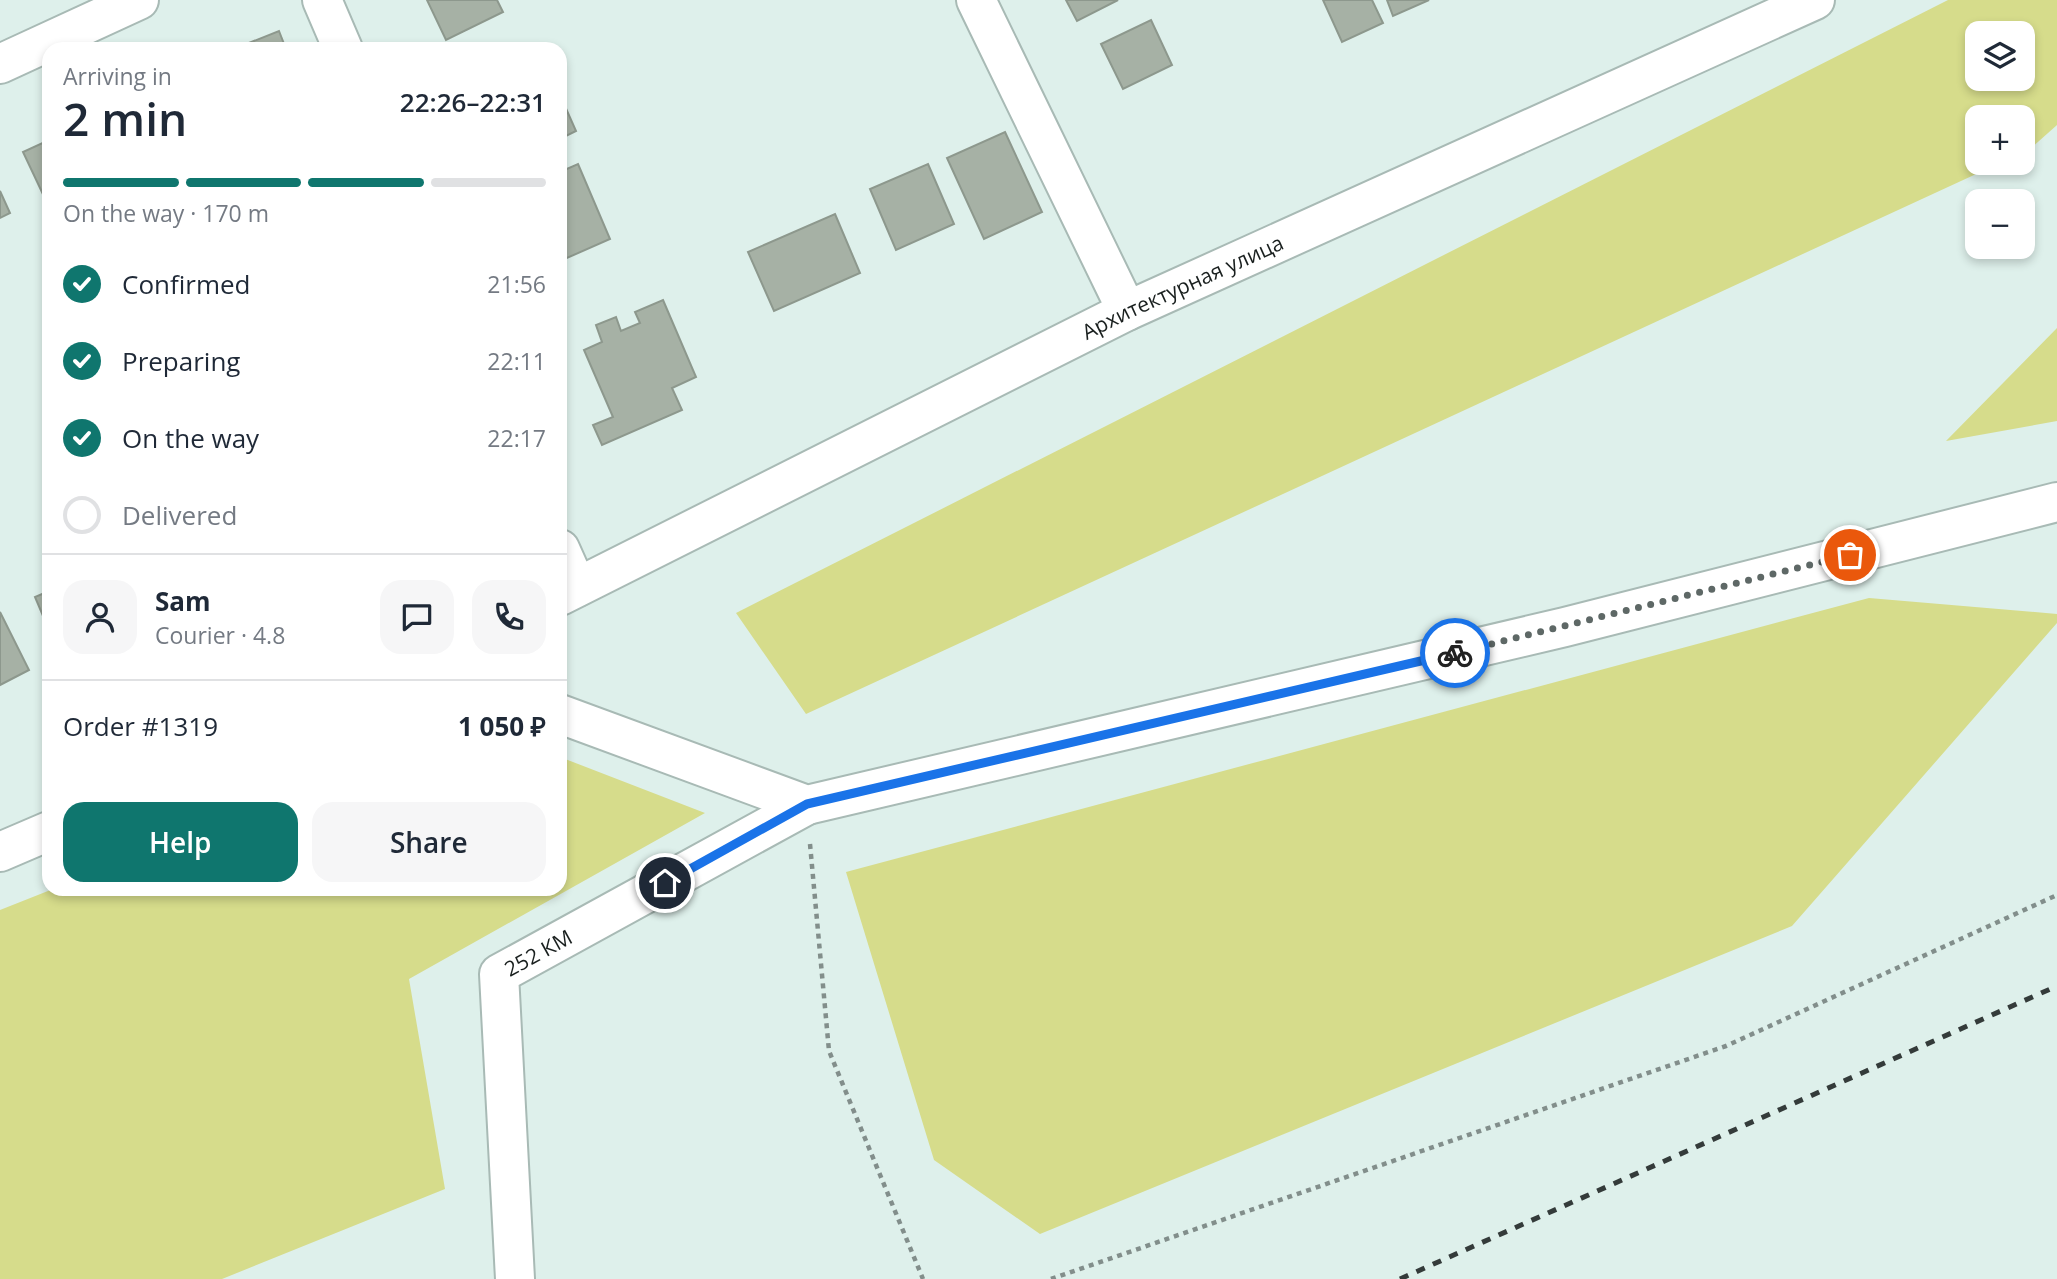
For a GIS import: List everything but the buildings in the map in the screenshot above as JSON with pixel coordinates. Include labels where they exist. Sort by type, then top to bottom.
[{"type":"street","points":[[48,42],[139,0]]},
{"type":"street","points":[[322,0],[340,42]]},
{"type":"street","points":[[976,0],[1127,311]]},
{"type":"street","name":"Архитектурная улица","points":[[568,591],[1127,311],[1815,0]]},
{"type":"street","points":[[0,64],[42,45]]},
{"type":"street","points":[[567,717],[807,804],[1551,631],[2057,502]]},
{"type":"street","name":"252 КМ","points":[[515,1279],[499,974],[807,804]]},
{"type":"street","points":[[0,852],[42,834]]},
{"type":"path","points":[[807,804],[829,1051],[923,1279]]},
{"type":"path","points":[[1051,1279],[1726,1046],[2057,895]]},
{"type":"green space","points":[[1948,0],[2057,0],[2057,125],[2035,145],[2035,105],[1965,105],[1965,175],[1974,175],[806,714],[736,613]]},
{"type":"green space","points":[[2057,328],[2057,421],[1946,441]]},
{"type":"green space","points":[[1869,598],[2057,614],[2057,623],[1792,926],[1040,1234],[934,1160],[846,872]]},
{"type":"green space","points":[[567,760],[705,813],[567,890]]},
{"type":"green space","points":[[42,893],[42,896],[557,896],[409,979],[445,1189],[222,1279],[0,1279],[0,910]]},
{"type":"railway","points":[[1400,1279],[2057,986]]},
{"type":"way so far","points":[[1455,653],[1850,555]]},
{"type":"route","points":[[665,883],[807,804],[1455,653]]}]
